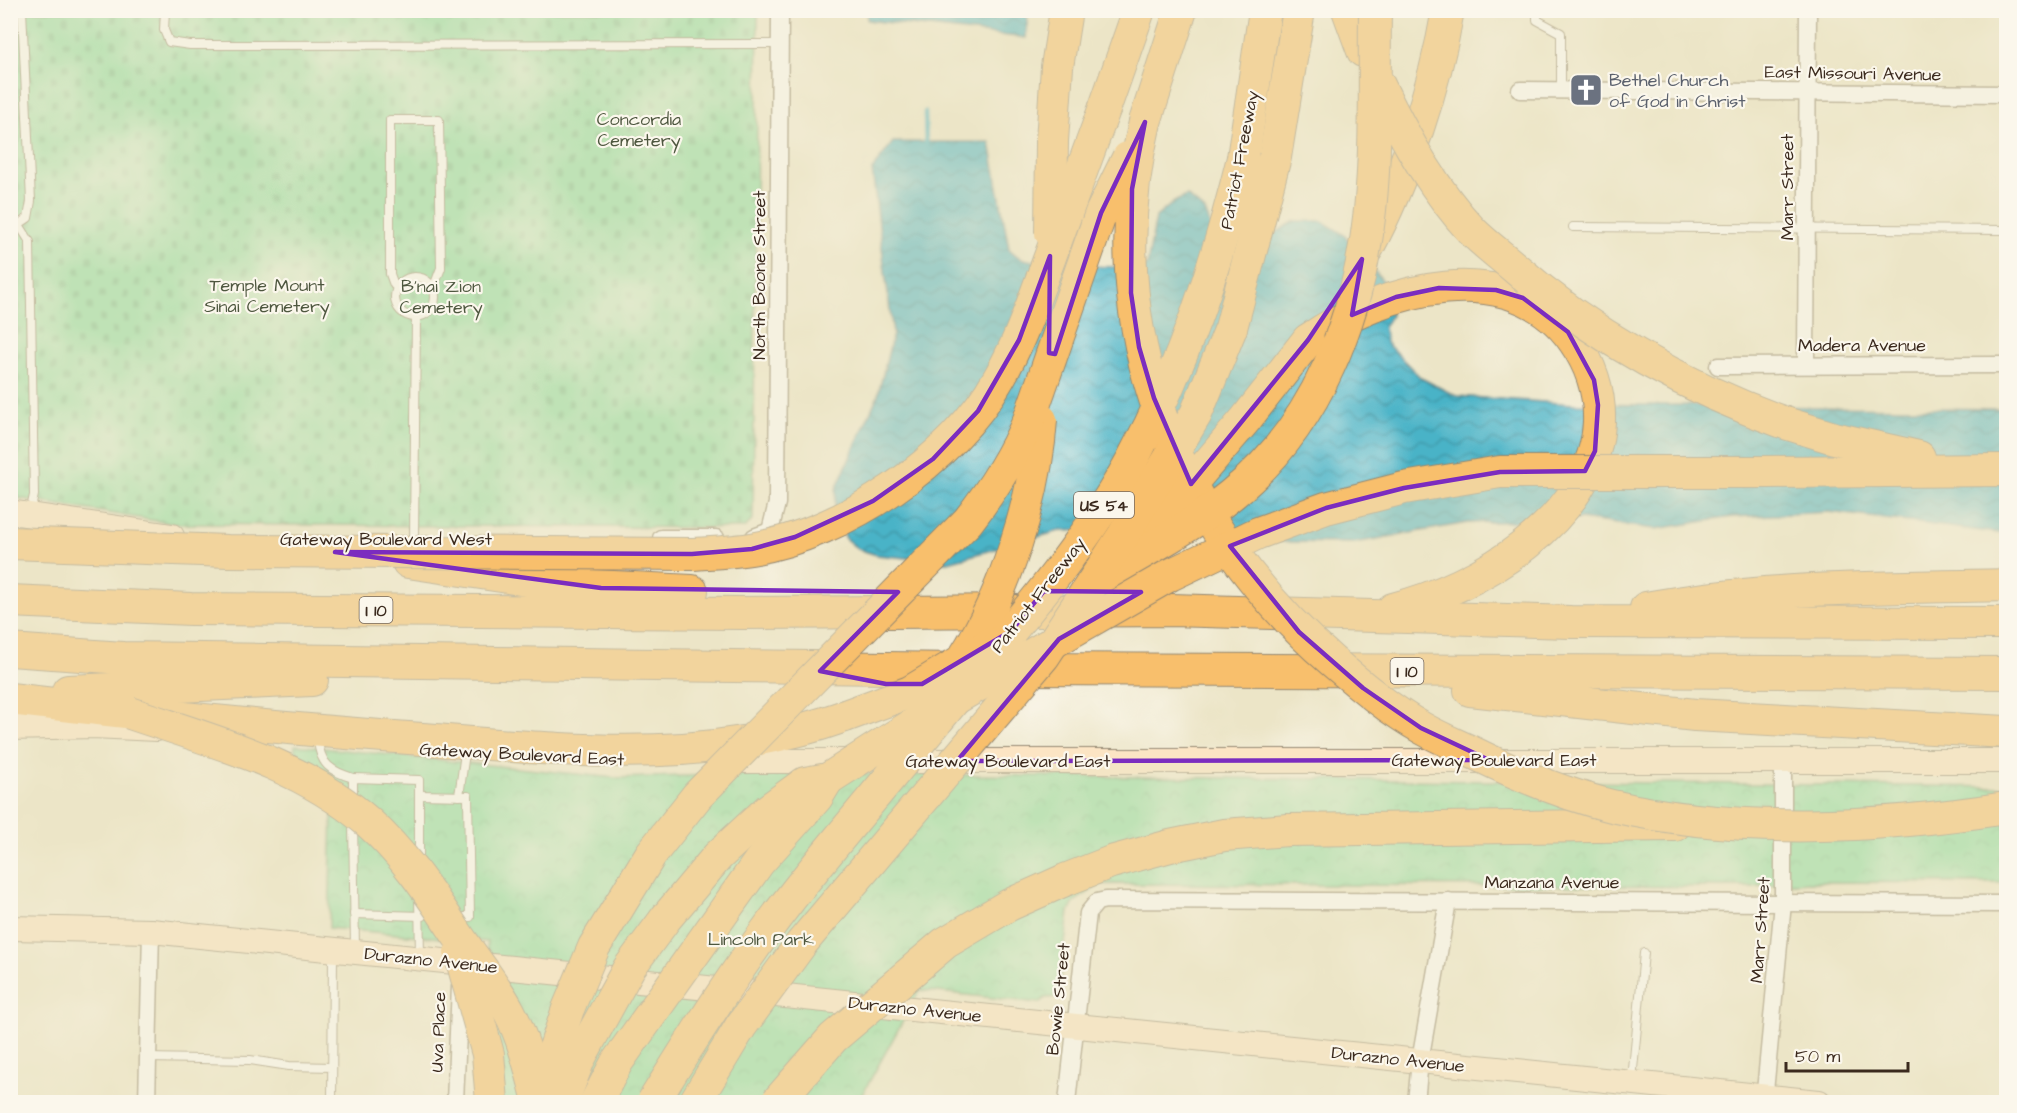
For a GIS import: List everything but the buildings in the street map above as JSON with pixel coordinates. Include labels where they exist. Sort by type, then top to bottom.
[{"type":"highway","points":[[871,801],[985,625],[1011,556],[1040,435],[1050,310],[1052,141],[1057,67],[1066,10]]},
{"type":"highway","points":[[10,543],[228,551],[692,554],[752,549],[795,537],[873,501],[905,480],[956,437],[978,411],[999,380],[1019,340],[1139,10]]},
{"type":"highway","points":[[1181,10],[1145,122],[1132,189],[1128,234],[1131,293],[1139,347],[1167,435],[1198,498],[1248,571],[1272,603],[1299,632],[1363,688],[1421,728],[1523,777],[1610,805],[1674,816],[1758,824]]},
{"type":"highway","name":"Patriot Freeway","points":[[653,1102],[746,955],[1070,560],[1131,462],[1180,361],[1205,296],[1224,235],[1243,158],[1265,10]]},
{"type":"highway","name":"Patriot Freeway","points":[[695,1102],[741,1026],[801,944],[1044,656],[1123,536],[1196,414],[1231,328],[1275,158],[1299,10]]},
{"type":"highway","points":[[1348,10],[1363,51],[1395,119],[1427,172],[1472,231],[1574,316],[1610,340],[1712,395],[1785,423],[1852,443],[1936,461],[2007,469]]},
{"type":"highway","points":[[10,699],[130,713],[624,752],[681,750],[749,743],[818,725],[910,692],[1174,533],[1231,496],[1268,461],[1307,411],[1336,347],[1356,293],[1370,211],[1375,10]]},
{"type":"highway","points":[[1044,656],[1246,419],[1350,282],[1380,224],[1421,116],[1449,10]]},
{"type":"highway","points":[[539,1102],[568,1009],[594,946],[651,854],[697,796],[968,521],[995,487],[1018,447],[1029,420],[1101,213],[1145,122]]},
{"type":"highway","points":[[1308,340],[1328,326],[1396,297],[1439,288],[1469,287],[1496,290],[1523,298],[1550,315],[1568,332],[1581,351],[1594,380],[1599,422],[1595,451],[1571,498],[1536,537],[1497,565],[1449,591],[1419,603],[1364,616]]},
{"type":"highway","points":[[562,1102],[579,1059],[629,968],[666,918],[718,856],[768,810],[805,783],[828,779],[939,708],[1170,575],[1258,533],[1326,508],[1404,488],[1500,472],[2007,469]]},
{"type":"highway","points":[[252,539],[554,584],[741,603],[1171,610],[1571,622],[2007,623]]},
{"type":"highway","points":[[1571,622],[1696,599],[1843,589],[2007,585]]},
{"type":"highway","name":"I 10","points":[[10,600],[191,609],[741,603]]},
{"type":"highway","name":"I 10","points":[[10,650],[123,658],[800,668],[2007,673]]},
{"type":"highway","points":[[10,693],[307,680],[532,679],[645,666]]},
{"type":"highway","points":[[800,668],[886,684],[1472,690],[1704,716],[1930,726],[2007,732]]},
{"type":"highway","points":[[130,713],[261,758],[315,784],[343,802],[396,850],[439,905],[510,1013],[529,1062],[539,1102]]},
{"type":"highway","points":[[596,1102],[617,1062],[759,862],[817,797],[828,779]]},
{"type":"highway","points":[[777,1102],[833,1038],[945,943],[1009,905],[1065,880],[1120,859],[1170,846],[1224,835],[1288,830],[1889,822],[2007,808]]},
{"type":"highway","points":[[453,929],[482,1024],[488,1054],[492,1102]]},
{"type":"main road","name":"Gateway Boulevard West","points":[[20,513],[164,536],[252,539]]},
{"type":"main road","name":"Gateway Boulevard East","points":[[10,729],[113,727],[318,740],[465,753],[615,760],[1783,759],[2007,761]]},
{"type":"main road","name":"Durazno Avenue","points":[[10,928],[151,931],[1632,1083],[1764,1100],[1819,1102]]},
{"type":"street","name":"North Boone Street","points":[[762,535],[770,531],[773,525],[777,503],[780,10]]},
{"type":"street","name":"Marr Street","points":[[1806,364],[1808,10]]},
{"type":"street","name":"East Missouri Avenue","points":[[1520,90],[2007,94]]},
{"type":"street","name":"Madera Avenue","points":[[1718,366],[2007,365]]},
{"type":"street","name":"Gateway Boulevard West","points":[[252,539],[742,538],[762,535]]},
{"type":"street","name":"Marr Street","points":[[1764,1100],[1784,903],[1783,759]]},
{"type":"street","name":"Manzana Avenue","points":[[1097,902],[1134,898],[2007,904]]},
{"type":"street","points":[[1416,1102],[1420,1061],[1448,901]]},
{"type":"street","name":"Bowie Street","points":[[1067,1102],[1088,913],[1097,902]]},
{"type":"street","points":[[147,1102],[151,931]]},
{"type":"street","name":"Uva Place","points":[[455,1102],[460,963]]},
{"type":"lane","points":[[10,231],[20,226],[28,218],[31,201],[22,10]]},
{"type":"lane","points":[[165,10],[166,36],[169,42],[176,44],[780,44]]},
{"type":"lane","points":[[1537,10],[1537,20],[1561,33],[1562,90]]},
{"type":"lane","points":[[398,287],[394,285],[390,274],[390,120],[439,120],[441,268],[433,289]]},
{"type":"lane","points":[[20,226],[30,242],[34,495],[20,513]]},
{"type":"lane","points":[[1573,227],[2007,230]]},
{"type":"lane","points":[[415,277],[427,281],[433,289],[435,297],[432,309],[422,316],[409,316],[398,308],[395,294],[402,282],[415,277]]},
{"type":"lane","points":[[414,539],[416,317]]},
{"type":"lane","points":[[318,740],[319,755],[324,765],[336,773],[353,778],[418,780],[420,959]]},
{"type":"lane","points":[[459,796],[465,753]]},
{"type":"lane","points":[[332,1102],[332,1067],[344,951],[354,914],[353,778]]},
{"type":"lane","points":[[354,914],[470,917],[468,796],[419,795]]},
{"type":"lane","points":[[1632,1083],[1644,953]]},
{"type":"lane","points":[[148,1058],[250,1060],[289,1066],[332,1067]]},
{"type":"highlighted area","points":[[1145,122],[1132,189],[1131,293],[1139,347],[1154,398],[1191,484],[1308,340],[1362,259],[1352,315],[1396,297],[1439,288],[1496,290],[1523,298],[1568,332],[1594,380],[1598,405],[1595,451],[1585,471],[1500,472],[1404,488],[1326,508],[1230,546],[1299,632],[1363,688],[1421,728],[1489,760],[957,761],[1059,639],[1141,592],[1044,591],[1011,631],[922,684],[886,684],[820,671],[898,592],[601,588],[335,552],[692,554],[752,549],[795,537],[873,501],[933,459],[978,411],[1019,340],[1050,256],[1049,353],[1055,354],[1101,213]]},
{"type":"green space","points":[[10,11],[758,11],[753,520],[744,528],[175,524],[11,497]]},
{"type":"green space","name":"Lincoln Park","points":[[295,745],[615,778],[786,773],[2006,787],[2006,883],[1808,882],[1751,887],[1101,884],[1075,901],[1069,912],[1058,997],[1045,998],[1040,1003],[920,990],[858,1102],[484,1102],[487,942],[329,928],[333,774],[294,756]]},
{"type":"water","points":[[867,11],[1028,11],[1026,38],[867,20]]},
{"type":"water","points":[[893,142],[990,142],[1009,249],[1020,258],[1030,260],[1103,267],[1147,265],[1156,217],[1174,202],[1187,196],[1205,211],[1212,230],[1240,244],[1269,237],[1295,221],[1322,221],[1343,234],[1384,282],[1391,315],[1384,327],[1386,343],[1421,378],[1456,396],[1572,404],[2006,409],[2006,534],[1829,512],[1732,517],[1655,529],[1580,519],[1467,523],[1354,543],[1285,542],[1200,526],[1059,531],[948,562],[877,555],[858,549],[846,539],[835,506],[836,489],[878,395],[893,334],[872,170]]},
{"type":"waterway","points":[[925,112],[926,148]]},
{"type":"place","name":"Bethel Church of God in Christ","points":[[1586,90]]},
{"type":"park label","name":"Concordia Cemetery","points":[[639,129]]},
{"type":"park label","name":"Temple Mount Sinai Cemetery","points":[[267,295]]},
{"type":"park label","name":"B'nai Zion Cemetery","points":[[441,296]]}]
